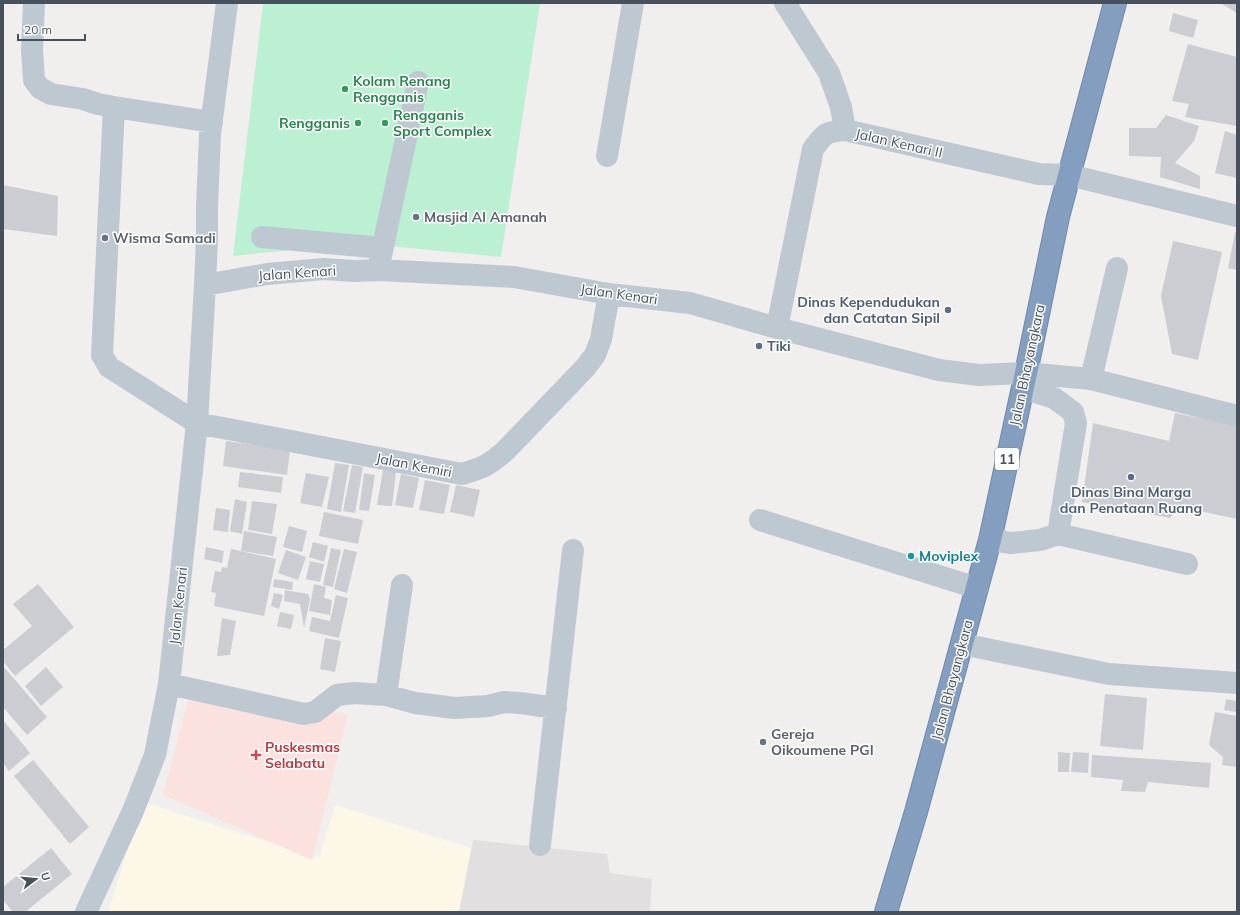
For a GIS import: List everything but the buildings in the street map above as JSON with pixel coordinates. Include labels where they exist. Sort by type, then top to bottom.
[{"type":"highway","name":"Jalan Bhayangkara","points":[[886,912],[916,812],[990,540],[1025,380],[1058,217],[1115,3]]},
{"type":"street","points":[[34,3],[32,50],[34,80],[40,88],[51,94],[83,99],[98,104],[212,122]]},
{"type":"street","name":"Jalan Kenari","points":[[86,912],[132,811],[155,755],[169,684],[197,424],[206,285],[206,208],[210,141],[227,3]]},
{"type":"street","points":[[607,156],[633,3]]},
{"type":"street","name":"Jalan Kenari II","points":[[785,3],[829,73],[841,107],[845,130],[1039,174],[1070,175],[1237,216]]},
{"type":"street","points":[[378,270],[418,82]]},
{"type":"street","points":[[114,107],[102,355],[109,367],[197,424]]},
{"type":"street","points":[[777,328],[813,149],[822,136],[830,131],[845,130]]},
{"type":"street","points":[[262,237],[382,248]]},
{"type":"street","name":"Jalan Kenari","points":[[206,285],[267,274],[324,268],[354,271],[378,270],[514,277],[609,294],[690,303],[777,328],[939,370],[1025,380]]},
{"type":"street","points":[[1090,379],[1117,268]]},
{"type":"street","name":"Jalan Kemiri","points":[[197,424],[462,474],[485,467],[505,451],[585,368],[595,355],[601,339],[609,294]]},
{"type":"street","points":[[1025,380],[1090,379],[1237,416]]},
{"type":"street","points":[[1025,380],[1073,412],[1076,423],[1058,534]]},
{"type":"street","points":[[760,520],[977,588]]},
{"type":"street","points":[[990,540],[1011,543],[1040,540],[1058,534],[1187,564]]},
{"type":"street","points":[[540,845],[573,550]]},
{"type":"street","points":[[386,695],[402,585]]},
{"type":"street","points":[[962,644],[1109,674],[1237,683]]},
{"type":"street","points":[[169,684],[304,714],[315,712],[337,695],[354,693],[386,695],[415,703],[455,708],[488,706],[504,702],[556,708]]},
{"type":"shaded area","name":"Puskesmas Selabatu","points":[[193,681],[348,715],[312,860],[163,795]]},
{"type":"shaded area","points":[[143,802],[319,858],[335,805],[477,850],[458,912],[108,912]]},
{"type":"shaded area","points":[[473,840],[607,854],[610,873],[652,879],[650,912],[459,912]]},
{"type":"green space","name":"Rengganis Sport Complex","points":[[263,3],[540,3],[501,257],[359,243],[233,256]]},
{"type":"place","name":"Kolam Renang Rengganis","points":[[345,89]]},
{"type":"place","name":"Rengganis","points":[[358,123]]},
{"type":"place","name":"Rengganis Sport Complex","points":[[385,123]]},
{"type":"place","name":"Masjid Al Amanah","points":[[416,217]]},
{"type":"place","name":"Wisma Samadi","points":[[105,238]]},
{"type":"place","name":"Dinas Kependudukan dan Catatan Sipil","points":[[948,310]]},
{"type":"place","name":"Tiki","points":[[759,346]]},
{"type":"place","name":"Dinas Bina Marga dan Penataan Ruang","points":[[1131,477]]},
{"type":"place","name":"Moviplex","points":[[911,556]]},
{"type":"place","name":"Gereja Oikoumene PGI","points":[[763,742]]},
{"type":"place","name":"Puskesmas Selabatu","points":[[256,755]]}]
